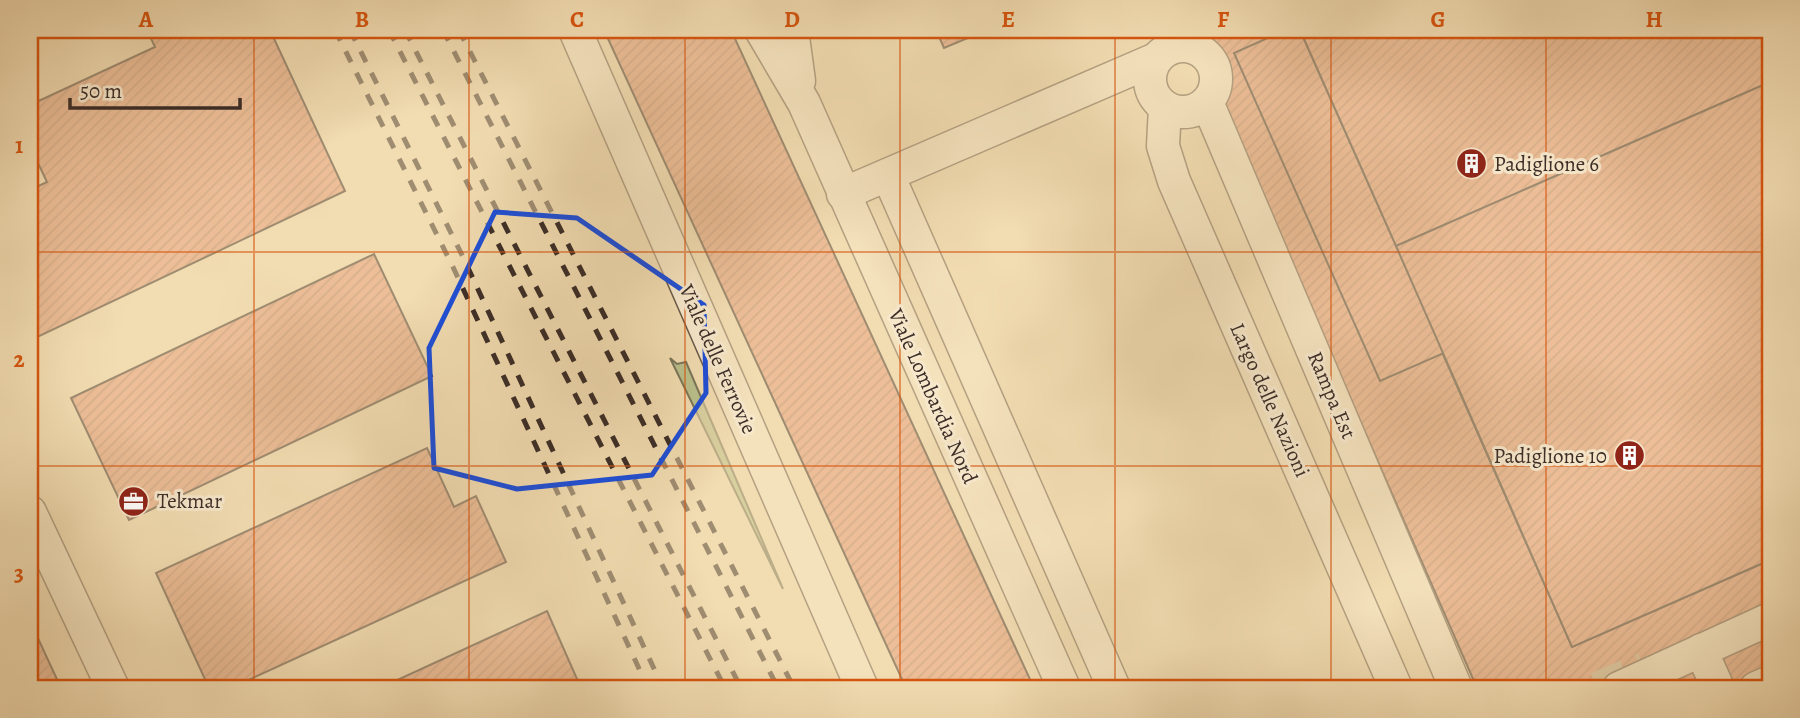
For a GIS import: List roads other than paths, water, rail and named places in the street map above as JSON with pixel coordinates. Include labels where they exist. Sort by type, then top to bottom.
[{"type":"street","name":"Viale delle Ferrovie","points":[[575,30],[862,688]]},
{"type":"street","name":"Viale Lombardia Nord","points":[[761,30],[804,103],[1064,688]]},
{"type":"street","name":"Viale Lombardia Nord","points":[[792,30],[804,103]]},
{"type":"street","points":[[1175,43],[1149,81],[1154,96],[1188,107],[1444,688]]},
{"type":"street","points":[[843,194],[1175,43],[1208,57],[1215,67],[1215,90],[1188,107]]},
{"type":"street","name":"Rampa Est","points":[[1188,107],[1235,164],[1456,688]]},
{"type":"street","name":"Largo delle Nazioni","points":[[1188,107],[1163,146],[1174,181],[1396,688]]},
{"type":"street","points":[[888,175],[1114,688]]},
{"type":"street","points":[[30,512],[113,688]]},
{"type":"street","points":[[1619,688],[1770,619]]},
{"type":"street","points":[[1700,650],[1717,688]]},
{"type":"street","points":[[1756,688],[1770,682]]},
{"type":"tunnel","points":[[1597,688],[1644,668]]},
{"type":"railway","points":[[335,30],[453,267],[648,688]]},
{"type":"railway","points":[[350,30],[463,257],[663,688]]},
{"type":"railway","points":[[389,30],[725,688]]},
{"type":"railway","points":[[405,30],[741,688]]},
{"type":"railway","points":[[443,30],[778,688]]},
{"type":"railway","points":[[459,30],[794,688]]},
{"type":"place","name":"Padiglione 6","points":[[1471,164]]},
{"type":"place","name":"Padiglione 10","points":[[1630,456]]},
{"type":"place","name":"Tekmar","points":[[134,501]]}]
